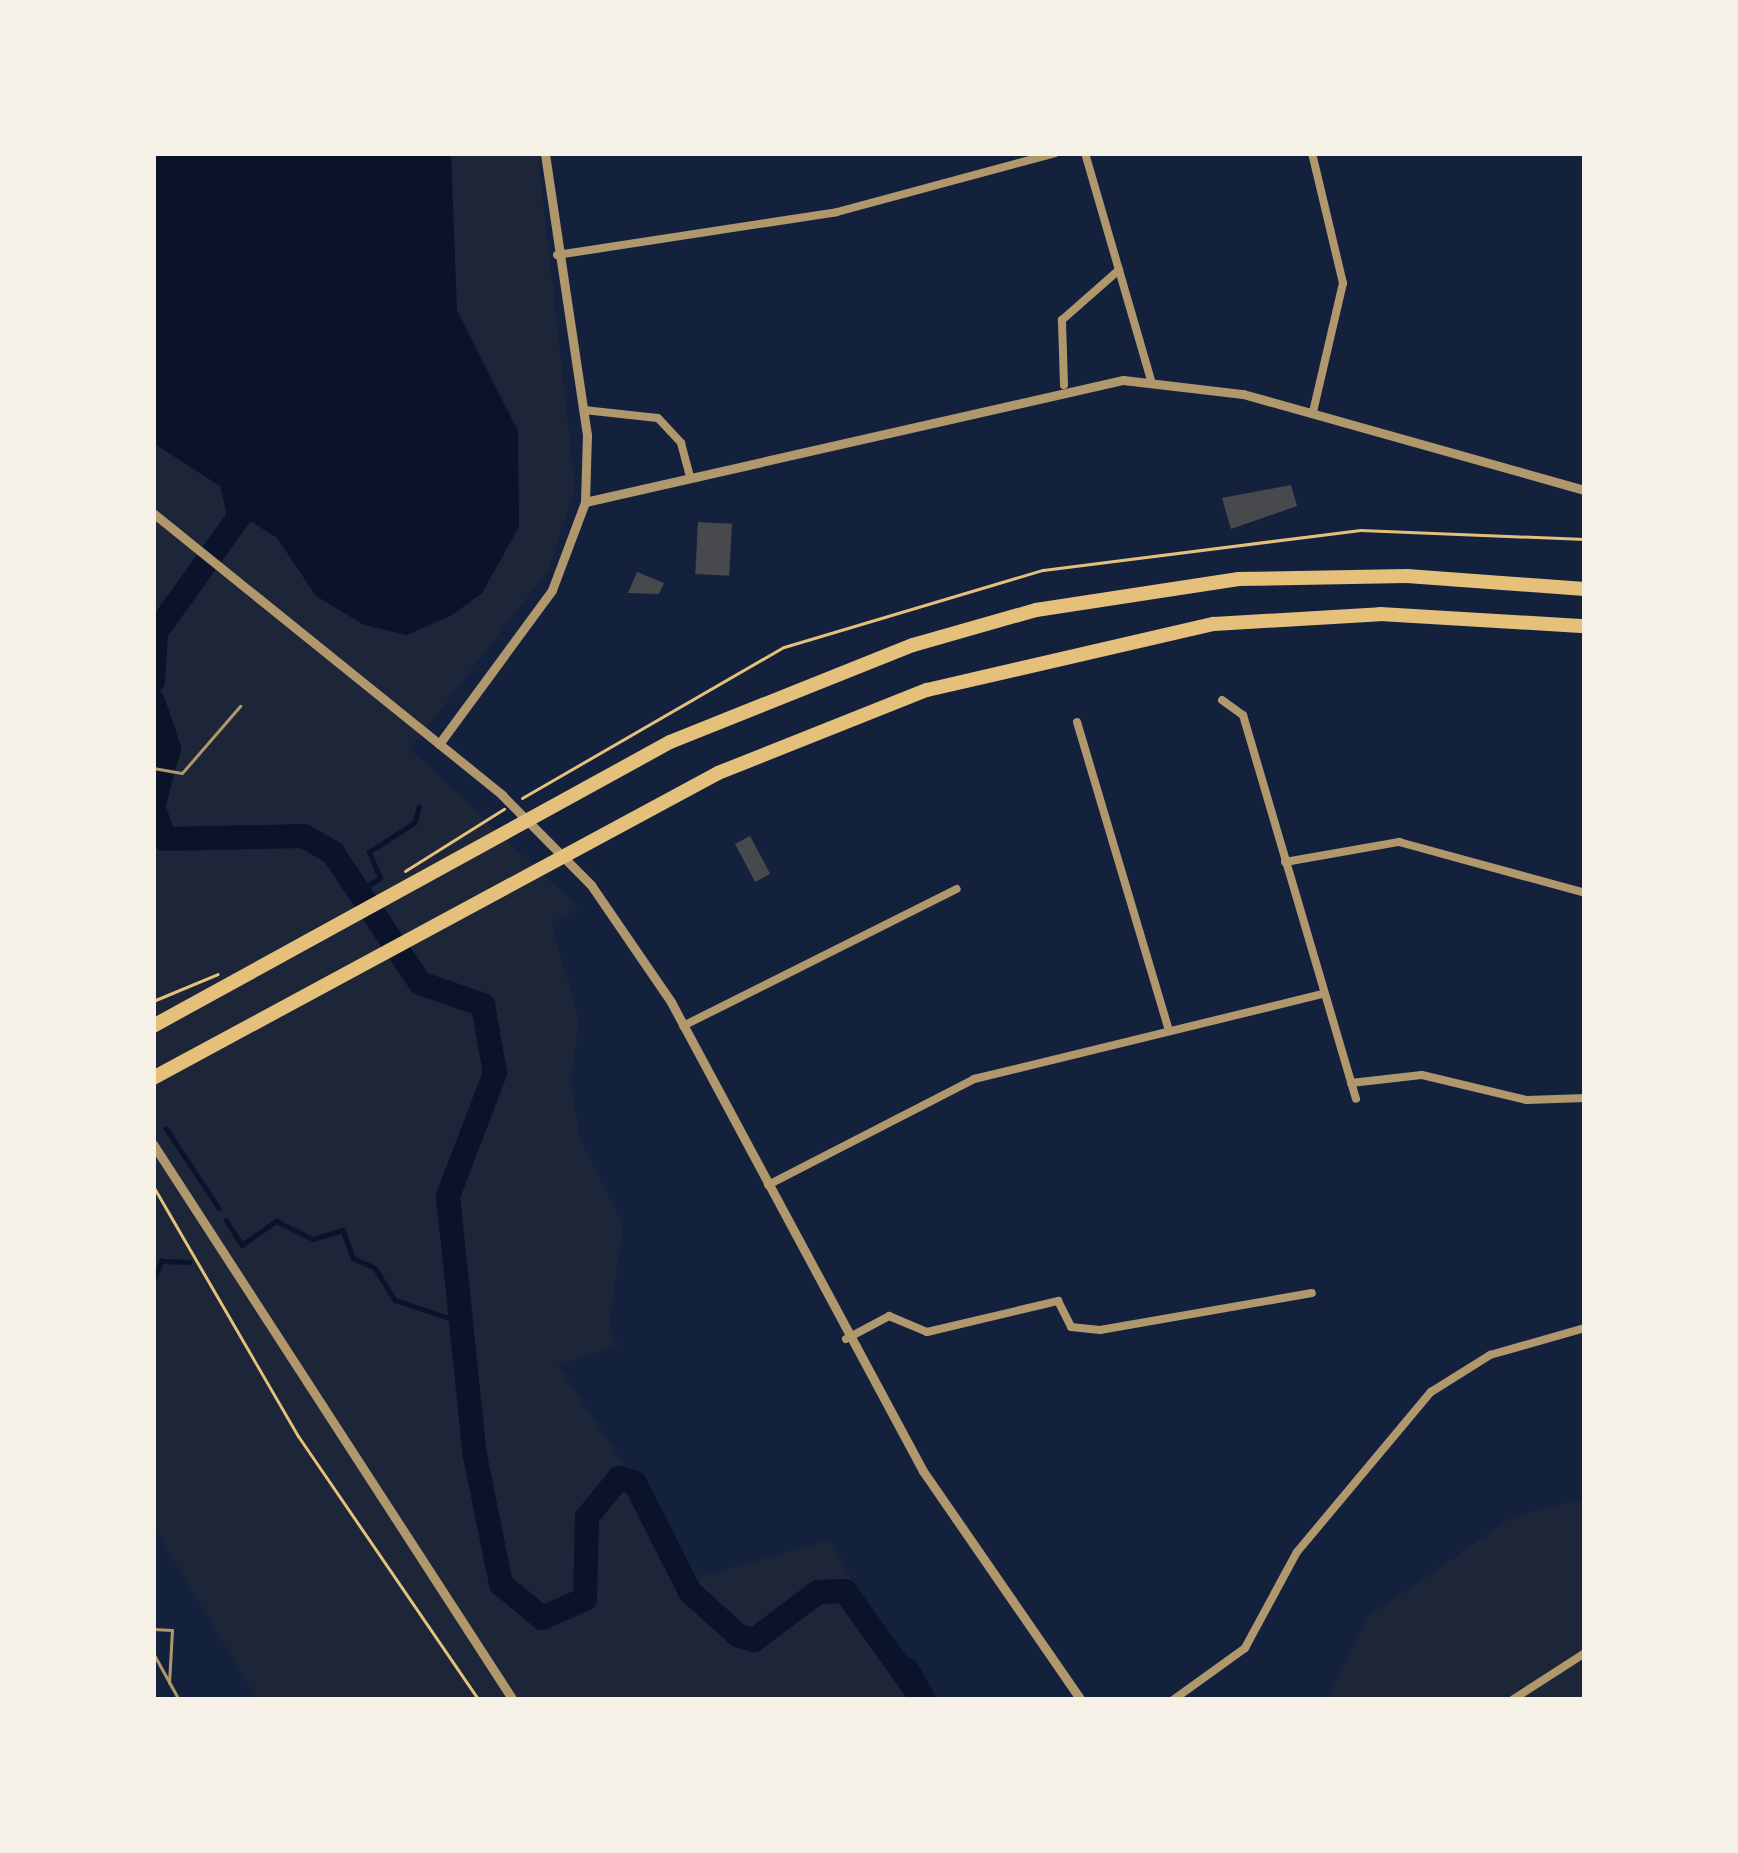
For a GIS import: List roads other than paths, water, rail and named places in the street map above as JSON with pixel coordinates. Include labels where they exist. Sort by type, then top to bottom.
[{"type":"highway","points":[[153,1026],[739,709],[1036,610],[1239,579],[1407,575],[1585,589]]},
{"type":"highway","points":[[156,1077],[414,934],[752,758],[983,674],[1133,635],[1285,617],[1585,626]]},
{"type":"street","points":[[439,744],[552,590],[585,502],[584,410],[544,153]]},
{"type":"street","points":[[557,255],[837,212],[1054,153]]},
{"type":"street","points":[[1084,153],[1151,380]]},
{"type":"street","points":[[1312,153],[1343,283],[1312,412]]},
{"type":"street","points":[[1064,386],[1062,320],[1119,270]]},
{"type":"street","points":[[585,502],[1064,386],[1151,380],[1312,412],[1585,490]]},
{"type":"street","points":[[584,410],[658,418],[681,442],[690,477]]},
{"type":"street","points":[[153,513],[502,795],[591,885],[683,1026],[846,1340],[1081,1700]]},
{"type":"street","points":[[1222,700],[1243,715],[1356,1099]]},
{"type":"street","points":[[1077,722],[1169,1031]]},
{"type":"street","points":[[1285,862],[1399,842],[1585,893]]},
{"type":"street","points":[[683,1026],[957,889]]},
{"type":"street","points":[[767,1186],[974,1079],[1324,994]]},
{"type":"street","points":[[1351,1083],[1422,1075],[1527,1100],[1585,1098]]},
{"type":"street","points":[[153,1144],[513,1700]]},
{"type":"street","points":[[846,1340],[889,1316],[927,1332],[1058,1301],[1071,1328],[1100,1330],[1312,1293]]},
{"type":"street","points":[[1173,1700],[1245,1648],[1297,1552],[1431,1392],[1490,1355],[1585,1328]]},
{"type":"street","points":[[1512,1700],[1585,1653]]},
{"type":"lane","points":[[153,768],[182,773],[240,706]]},
{"type":"lane","points":[[153,1629],[172,1630],[169,1683]]},
{"type":"lane","points":[[153,1653],[179,1700]]},
{"type":"waterway","points":[[153,681],[156,632],[239,517],[233,486]]},
{"type":"waterway","points":[[153,701],[169,748],[153,807],[165,839],[304,836],[333,853],[420,983],[483,1005],[495,1073],[448,1196],[475,1456],[501,1584],[542,1618],[585,1599],[587,1517],[619,1478],[635,1483],[690,1592],[739,1636],[754,1640],[818,1592],[845,1591],[923,1700]]},
{"type":"waterway","points":[[357,892],[380,878],[369,852],[414,823],[419,807]]},
{"type":"waterway","points":[[166,1128],[219,1208]]},
{"type":"waterway","points":[[226,1220],[242,1245],[276,1221],[313,1239],[343,1230],[353,1258],[375,1268],[395,1300],[467,1324]]},
{"type":"waterway","points":[[153,1281],[161,1261],[189,1262]]}]
